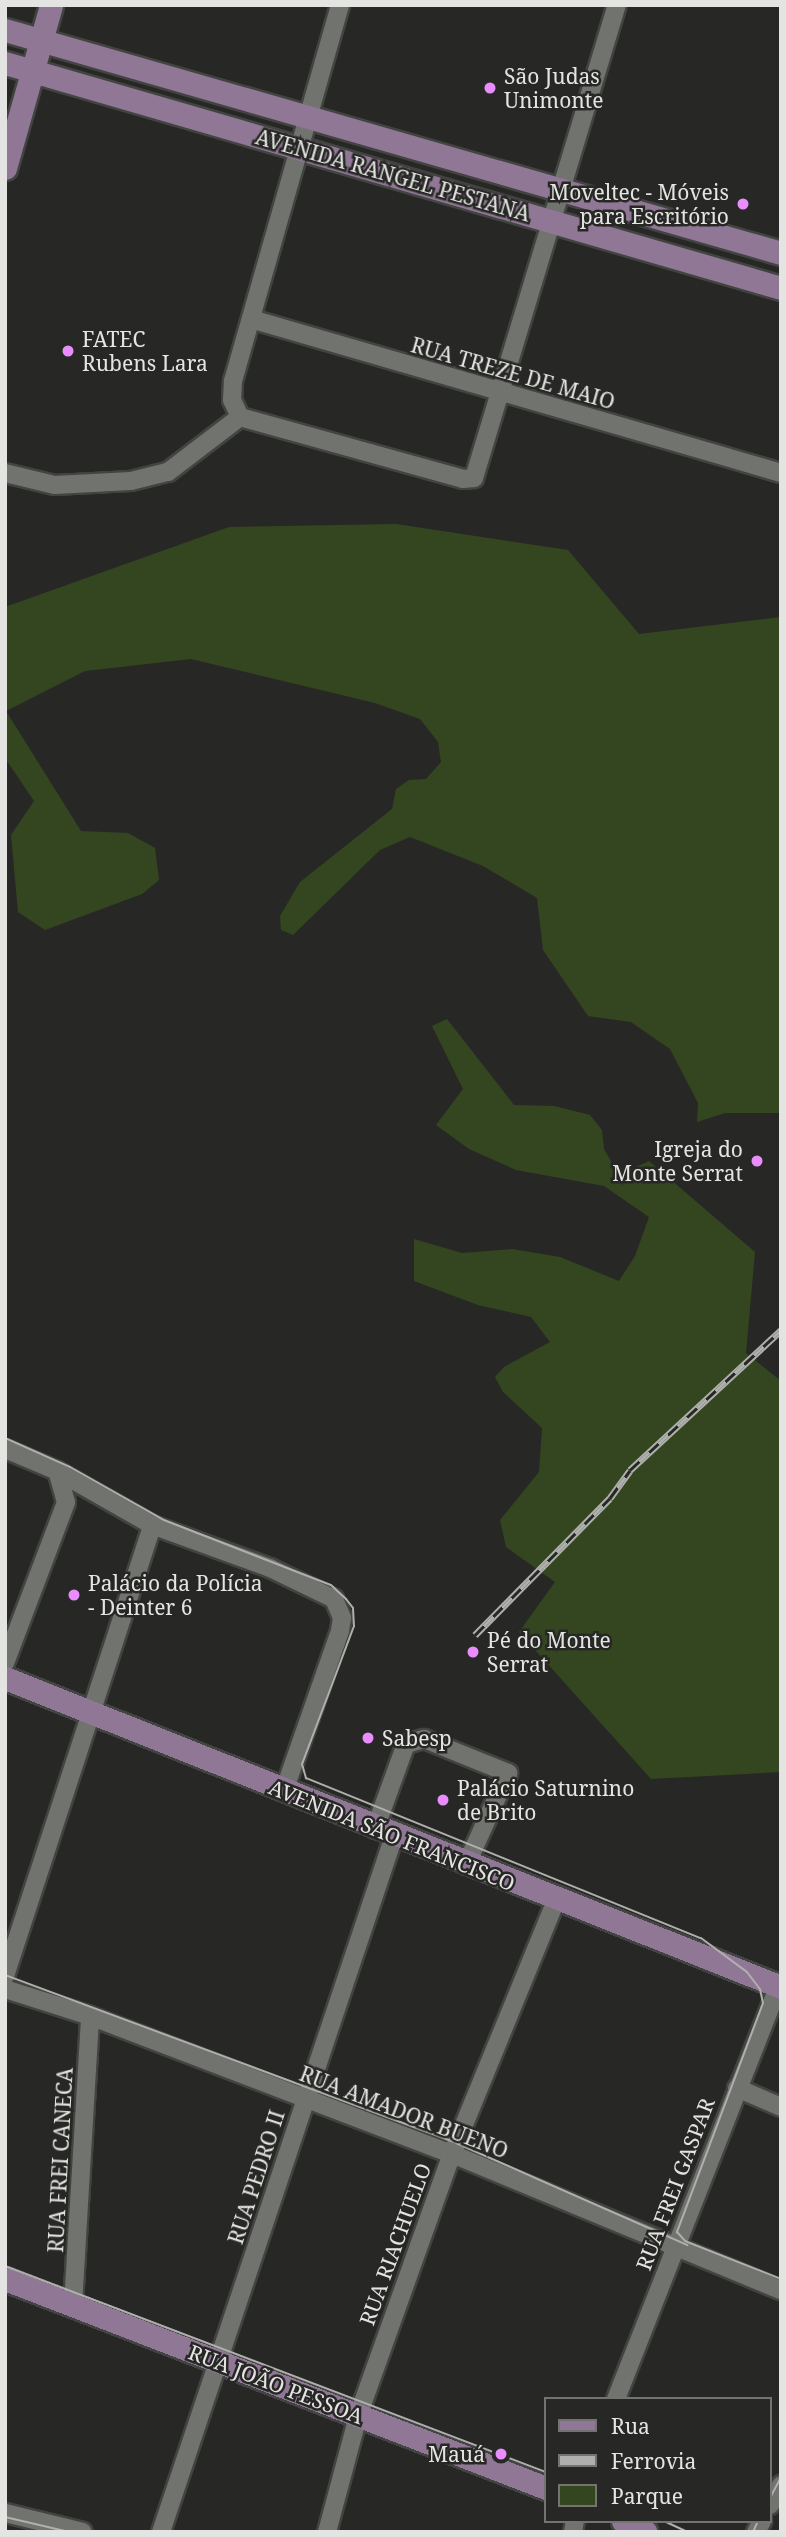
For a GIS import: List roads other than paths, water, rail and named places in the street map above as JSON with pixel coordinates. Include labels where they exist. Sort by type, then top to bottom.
[{"type":"main road","points":[[5,168],[51,5]]},
{"type":"main road","name":"AVENIDA RANGEL PESTANA","points":[[5,30],[309,115],[781,253]]},
{"type":"main road","name":"AVENIDA RANGEL PESTANA","points":[[5,63],[781,288]]},
{"type":"main road","name":"AVENIDA SÃO FRANCISCO","points":[[5,1678],[88,1715],[284,1791],[779,1992]]},
{"type":"main road","name":"RUA JOÃO PESSOA","points":[[5,2279],[544,2487]]},
{"type":"main road","points":[[627,2523],[646,2532]]},
{"type":"street","points":[[240,417],[232,387],[340,5]]},
{"type":"street","points":[[240,417],[463,480],[474,478],[502,394],[617,5]]},
{"type":"street","name":"RUA TREZE DE MAIO","points":[[251,319],[502,394],[772,470]]},
{"type":"street","points":[[5,473],[55,485],[131,481],[168,472],[199,452],[240,417]]},
{"type":"street","points":[[5,1449],[57,1471],[152,1525],[322,1591],[338,1605],[340,1631],[284,1791]]},
{"type":"street","points":[[5,1663],[66,1502],[57,1471]]},
{"type":"street","points":[[66,1502],[89,1489]]},
{"type":"street","points":[[5,1976],[152,1525]]},
{"type":"street","name":"RUA PEDRO II","points":[[161,2532],[306,2098],[384,1832],[406,1744],[415,1739],[436,1744],[508,1773],[466,1865]]},
{"type":"street","name":"RUA RIACHUELO","points":[[327,2532],[358,2416],[452,2154],[556,1901]]},
{"type":"street","name":"RUA AMADOR BUENO","points":[[5,1989],[90,2016],[452,2154],[781,2290]]},
{"type":"street","name":"RUA FREI GASPAR","points":[[617,2397],[737,2088],[779,1992]]},
{"type":"street","name":"RUA FREI CANECA","points":[[73,2305],[90,2016]]},
{"type":"street","points":[[737,2088],[781,2107]]},
{"type":"street","points":[[772,2501],[781,2485]]},
{"type":"street","points":[[5,2513],[83,2532]]},
{"type":"tram line","points":[[5,1438],[70,1467],[164,1520],[331,1585],[346,1599],[353,1608],[354,1626],[302,1764],[306,1778],[701,1938],[747,1972],[760,1989],[763,2003],[677,2232],[685,2241],[781,2279]]},
{"type":"tram line","points":[[5,1975],[456,2143],[687,2245]]},
{"type":"tram line","points":[[5,2266],[544,2471]]},
{"type":"tram line","points":[[772,2494],[781,2477]]},
{"type":"tram line","points":[[5,2517],[69,2532]]},
{"type":"tram line","points":[[668,2523],[688,2532]]},
{"type":"tram line","points":[[753,2532],[757,2523]]},
{"type":"railway","points":[[475,1635],[610,1498],[630,1470],[781,1330]]},
{"type":"place","name":"São Judas Unimonte","points":[[490,88]]},
{"type":"place","name":"Moveltec - Móveis para Escritório","points":[[743,204]]},
{"type":"place","name":"FATEC Rubens Lara","points":[[68,351]]},
{"type":"place","name":"Igreja do Monte Serrat","points":[[757,1161]]},
{"type":"place","name":"Palácio da Polícia - Deinter 6","points":[[74,1595]]},
{"type":"place","name":"Pé do Monte Serrat","points":[[473,1652]]},
{"type":"place","name":"Sabesp","points":[[368,1738]]},
{"type":"place","name":"Palácio Saturnino de Brito","points":[[443,1800]]},
{"type":"place","name":"Mauá","points":[[501,2454]]}]
